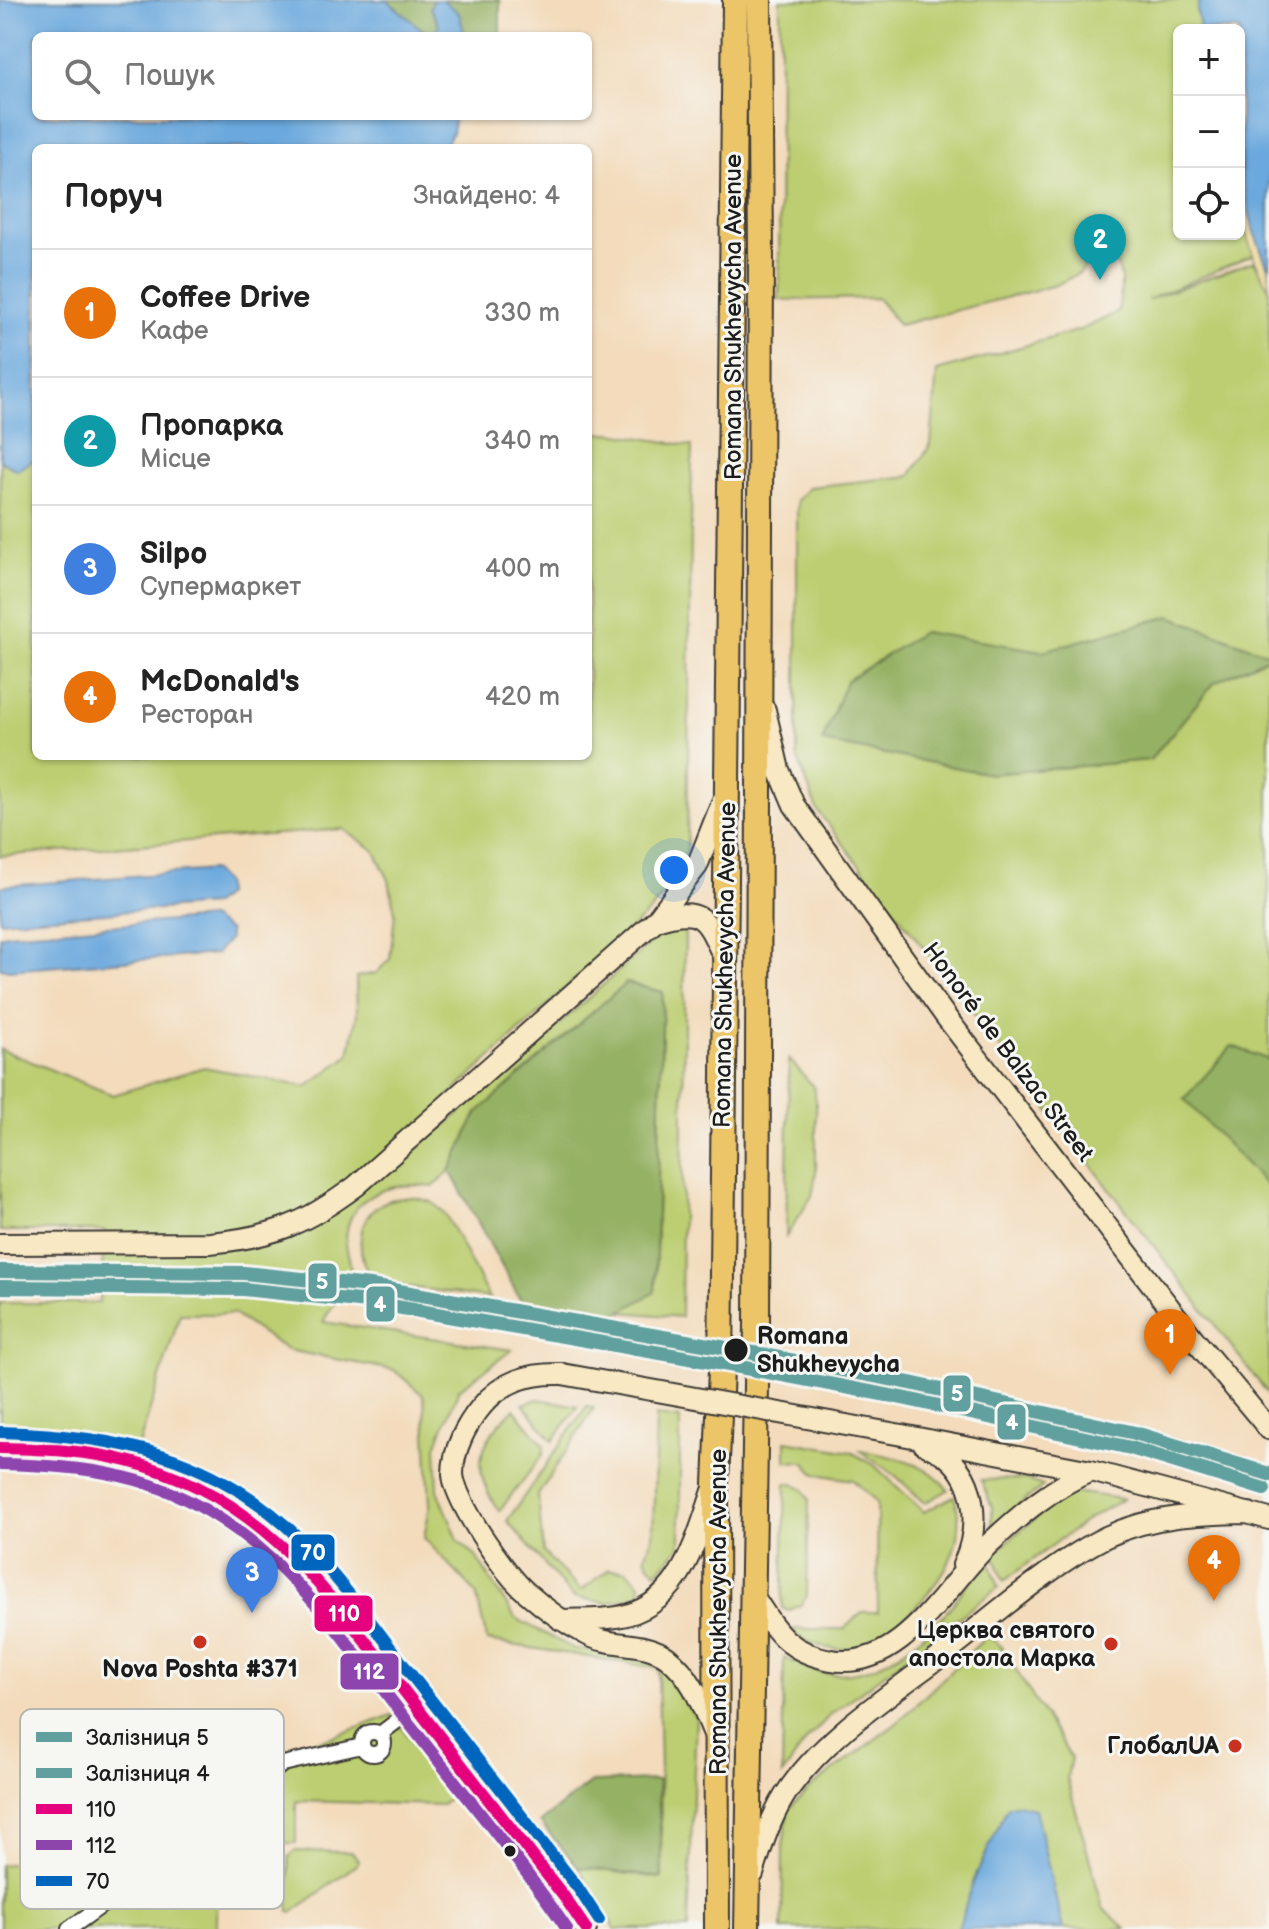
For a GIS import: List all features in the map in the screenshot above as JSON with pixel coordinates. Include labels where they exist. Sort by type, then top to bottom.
[{"type":"main road","name":"Romana Shukhevycha Avenue","points":[[714,1923],[718,1743],[716,1483],[721,1370],[735,0]]},
{"type":"main road","name":"Romana Shukhevycha Avenue","points":[[747,1929],[757,1326],[759,0]]},
{"type":"street","name":"Honoré de Balzac Street","points":[[758,678],[779,770],[794,805],[946,1017],[1193,1338],[1269,1429]]},
{"type":"street","points":[[0,1244],[210,1243],[261,1237],[287,1229],[324,1210],[356,1186],[656,920],[697,866],[727,789]]},
{"type":"street","points":[[656,920],[678,913],[698,916],[709,924],[725,961]]},
{"type":"street","points":[[718,1743],[694,1688],[663,1654],[589,1637],[561,1620],[523,1590],[489,1546],[463,1505],[453,1475],[457,1449],[467,1426],[482,1405],[504,1386],[536,1373],[562,1374],[1091,1471],[1259,1516]]},
{"type":"street","points":[[902,1435],[947,1456],[966,1485],[974,1506],[974,1527],[969,1552],[957,1578]]},
{"type":"street","points":[[0,1448],[60,1450],[106,1456],[154,1469],[195,1487],[270,1533],[348,1619],[586,1929]]},
{"type":"street","points":[[754,1597],[779,1636],[818,1657],[852,1661],[881,1653],[925,1617],[991,1542],[1059,1486],[1091,1471]]},
{"type":"street","points":[[561,1620],[616,1618],[666,1594],[685,1567],[716,1483]]},
{"type":"street","points":[[747,1893],[763,1843],[785,1796],[808,1767],[836,1738],[1013,1601],[1082,1551],[1107,1536],[1131,1527],[1172,1516],[1259,1516]]},
{"type":"street","points":[[284,1764],[362,1746],[369,1753],[379,1752],[384,1743],[380,1734],[401,1718]]},
{"type":"street","points":[[69,1929],[97,1909]]},
{"type":"green space","points":[[387,0],[434,0],[430,7],[439,25],[436,32],[424,32]]},
{"type":"green space","points":[[443,0],[500,0],[500,32],[464,32],[459,14]]},
{"type":"green space","points":[[780,0],[1200,0],[1197,9],[1199,24],[1173,24],[1173,240],[1245,240],[1245,194],[1262,251],[1147,300],[1254,261],[1269,289],[1269,1395],[817,810],[797,756],[797,500],[809,487],[910,476],[931,444],[937,371],[1083,329],[1118,312],[1121,283],[1118,266],[1113,260],[1094,256],[1080,273],[1056,285],[899,325],[877,298],[779,300]]},
{"type":"green space","points":[[611,433],[692,446],[687,851],[669,888],[649,912],[450,1095],[444,1127],[669,926],[685,926],[681,1317],[621,1312],[655,1291],[663,992],[627,983],[477,1113],[450,1171],[433,1187],[418,1185],[388,1189],[374,1194],[354,1212],[346,1242],[350,1272],[323,1322],[512,1350],[459,1389],[436,1446],[438,1490],[459,1542],[475,1555],[515,1618],[574,1649],[614,1653],[659,1663],[696,1718],[688,1929],[615,1929],[578,1867],[662,1878],[658,1668],[487,1641],[476,1593],[424,1538],[430,1505],[424,1396],[394,1370],[287,1350],[233,1314],[180,1314],[138,1448],[111,1441],[0,1431],[0,1303],[99,1303],[105,1231],[0,1231],[0,1049],[113,1095],[204,1067],[307,1087],[349,1055],[357,1014],[356,977],[376,973],[390,959],[395,913],[389,880],[374,850],[343,829],[0,856],[0,461],[17,470],[32,461],[32,760],[592,760],[592,434]]},
{"type":"green space","points":[[1170,616],[1269,654],[1269,657],[1215,682],[1150,760],[990,774],[822,742],[846,681],[923,632],[1043,651]]},
{"type":"green space","points":[[626,983],[663,992],[655,1292],[610,1318],[579,1314],[571,1321],[564,1312],[523,1305],[450,1171],[477,1113]]},
{"type":"green space","points":[[1232,1046],[1269,1060],[1269,1188],[1184,1099]]},
{"type":"green space","points":[[789,1059],[813,1086],[816,1099],[816,1174],[812,1196],[786,1237]]},
{"type":"green space","points":[[412,1197],[432,1202],[446,1215],[489,1298],[373,1282],[361,1249],[363,1226],[368,1216],[387,1201]]},
{"type":"green space","points":[[538,1399],[578,1406],[553,1441],[523,1404]]},
{"type":"green space","points":[[587,1406],[594,1408],[538,1495],[543,1552],[581,1591],[609,1569],[627,1570],[640,1584],[641,1594],[608,1603],[573,1597],[507,1521]]},
{"type":"green space","points":[[514,1409],[544,1445],[543,1455],[499,1511],[484,1482],[482,1456],[492,1433]]},
{"type":"green space","points":[[656,1416],[680,1419],[680,1547],[657,1572],[645,1557],[653,1535]]},
{"type":"green space","points":[[786,1441],[851,1452],[873,1464],[924,1512],[954,1496],[958,1513],[957,1538],[943,1573],[896,1626],[868,1644],[847,1649],[829,1648],[812,1643],[788,1629],[844,1629],[862,1612],[878,1612],[877,1502],[853,1480],[815,1474],[804,1462],[786,1461]]},
{"type":"green space","points":[[859,1450],[920,1466],[948,1490],[925,1503],[896,1476]]},
{"type":"green space","points":[[1025,1479],[1043,1486],[992,1527],[992,1507],[981,1480]]},
{"type":"green space","points":[[793,1483],[803,1489],[809,1499],[807,1596],[801,1605],[788,1611],[782,1608],[786,1484]]},
{"type":"green space","points":[[1073,1492],[1123,1499],[1088,1519],[1004,1581],[993,1553],[1064,1495]]},
{"type":"green space","points":[[988,1557],[999,1587],[830,1715],[782,1775],[784,1657],[814,1670],[840,1674],[872,1668],[887,1661],[914,1643],[938,1621]]},
{"type":"green space","points":[[988,1635],[1002,1648],[1071,1758],[1067,1778],[1103,1908],[1126,1929],[782,1929],[783,1846],[788,1810],[811,1787],[897,1723]]},
{"type":"green space","points":[[392,1715],[450,1791],[449,1798],[441,1805],[296,1801],[296,1843],[284,1843],[284,1750]]},
{"type":"green space","points":[[658,1780],[662,1878],[578,1867],[540,1822],[591,1782]]},
{"type":"green space","points":[[295,1851],[352,1852],[359,1860],[292,1913],[289,1912],[289,1857]]},
{"type":"green space","points":[[20,1861],[20,1909],[216,1909],[216,1929],[0,1929],[0,1865]]},
{"type":"sand","points":[[1245,191],[1254,232],[1269,270],[1269,289],[1254,258],[1245,228]]},
{"type":"water","points":[[0,0],[387,0],[425,32],[32,32],[32,120],[454,120],[446,144],[32,144],[32,461],[17,470],[0,461]]},
{"type":"water","points":[[434,0],[443,0],[459,13],[464,32],[436,32],[439,25],[430,7]]},
{"type":"water","points":[[1200,0],[1269,0],[1269,270],[1254,232],[1245,196],[1245,24],[1199,24],[1197,9]]},
{"type":"water","points":[[212,870],[225,883],[225,895],[213,905],[0,921],[0,887],[4,886]]},
{"type":"water","points":[[210,918],[229,931],[229,939],[216,954],[9,970],[0,968],[0,936],[6,934]]},
{"type":"water","points":[[1018,1804],[1035,1809],[1063,1929],[958,1929],[974,1880],[1003,1816],[1008,1807]]},
{"type":"rail line","name":"5","points":[[0,1271],[244,1273],[370,1286],[910,1383],[1135,1433],[1269,1474]]},
{"type":"rail line","name":"4","points":[[0,1287],[243,1289],[368,1302],[907,1399],[1131,1448],[1264,1489]]},
{"type":"transit line","name":"70","points":[[0,1432],[84,1438],[162,1455],[199,1469],[268,1511],[301,1540],[345,1590],[578,1888],[599,1920]]},
{"type":"transit line","name":"110","points":[[0,1448],[79,1452],[127,1461],[173,1476],[214,1496],[251,1520],[284,1548],[344,1614],[586,1929]]},
{"type":"transit line","name":"112","points":[[0,1464],[90,1470],[169,1491],[212,1514],[252,1542],[287,1574],[352,1648],[567,1929]]},
{"type":"place","name":"Пропарка","points":[[1100,280]]},
{"type":"place","name":"Romana Shukhevycha","points":[[736,1350]]},
{"type":"place","name":"Coffee Drive","points":[[1170,1375]]},
{"type":"place","name":"McDonald's","points":[[1214,1601]]},
{"type":"place","name":"Silpo","points":[[252,1613]]},
{"type":"place","name":"Nova Poshta #371","points":[[200,1642]]},
{"type":"place","name":"Церква святого апостола Марка","points":[[1111,1644]]},
{"type":"place","name":"ГлобалUA","points":[[1235,1746]]}]
